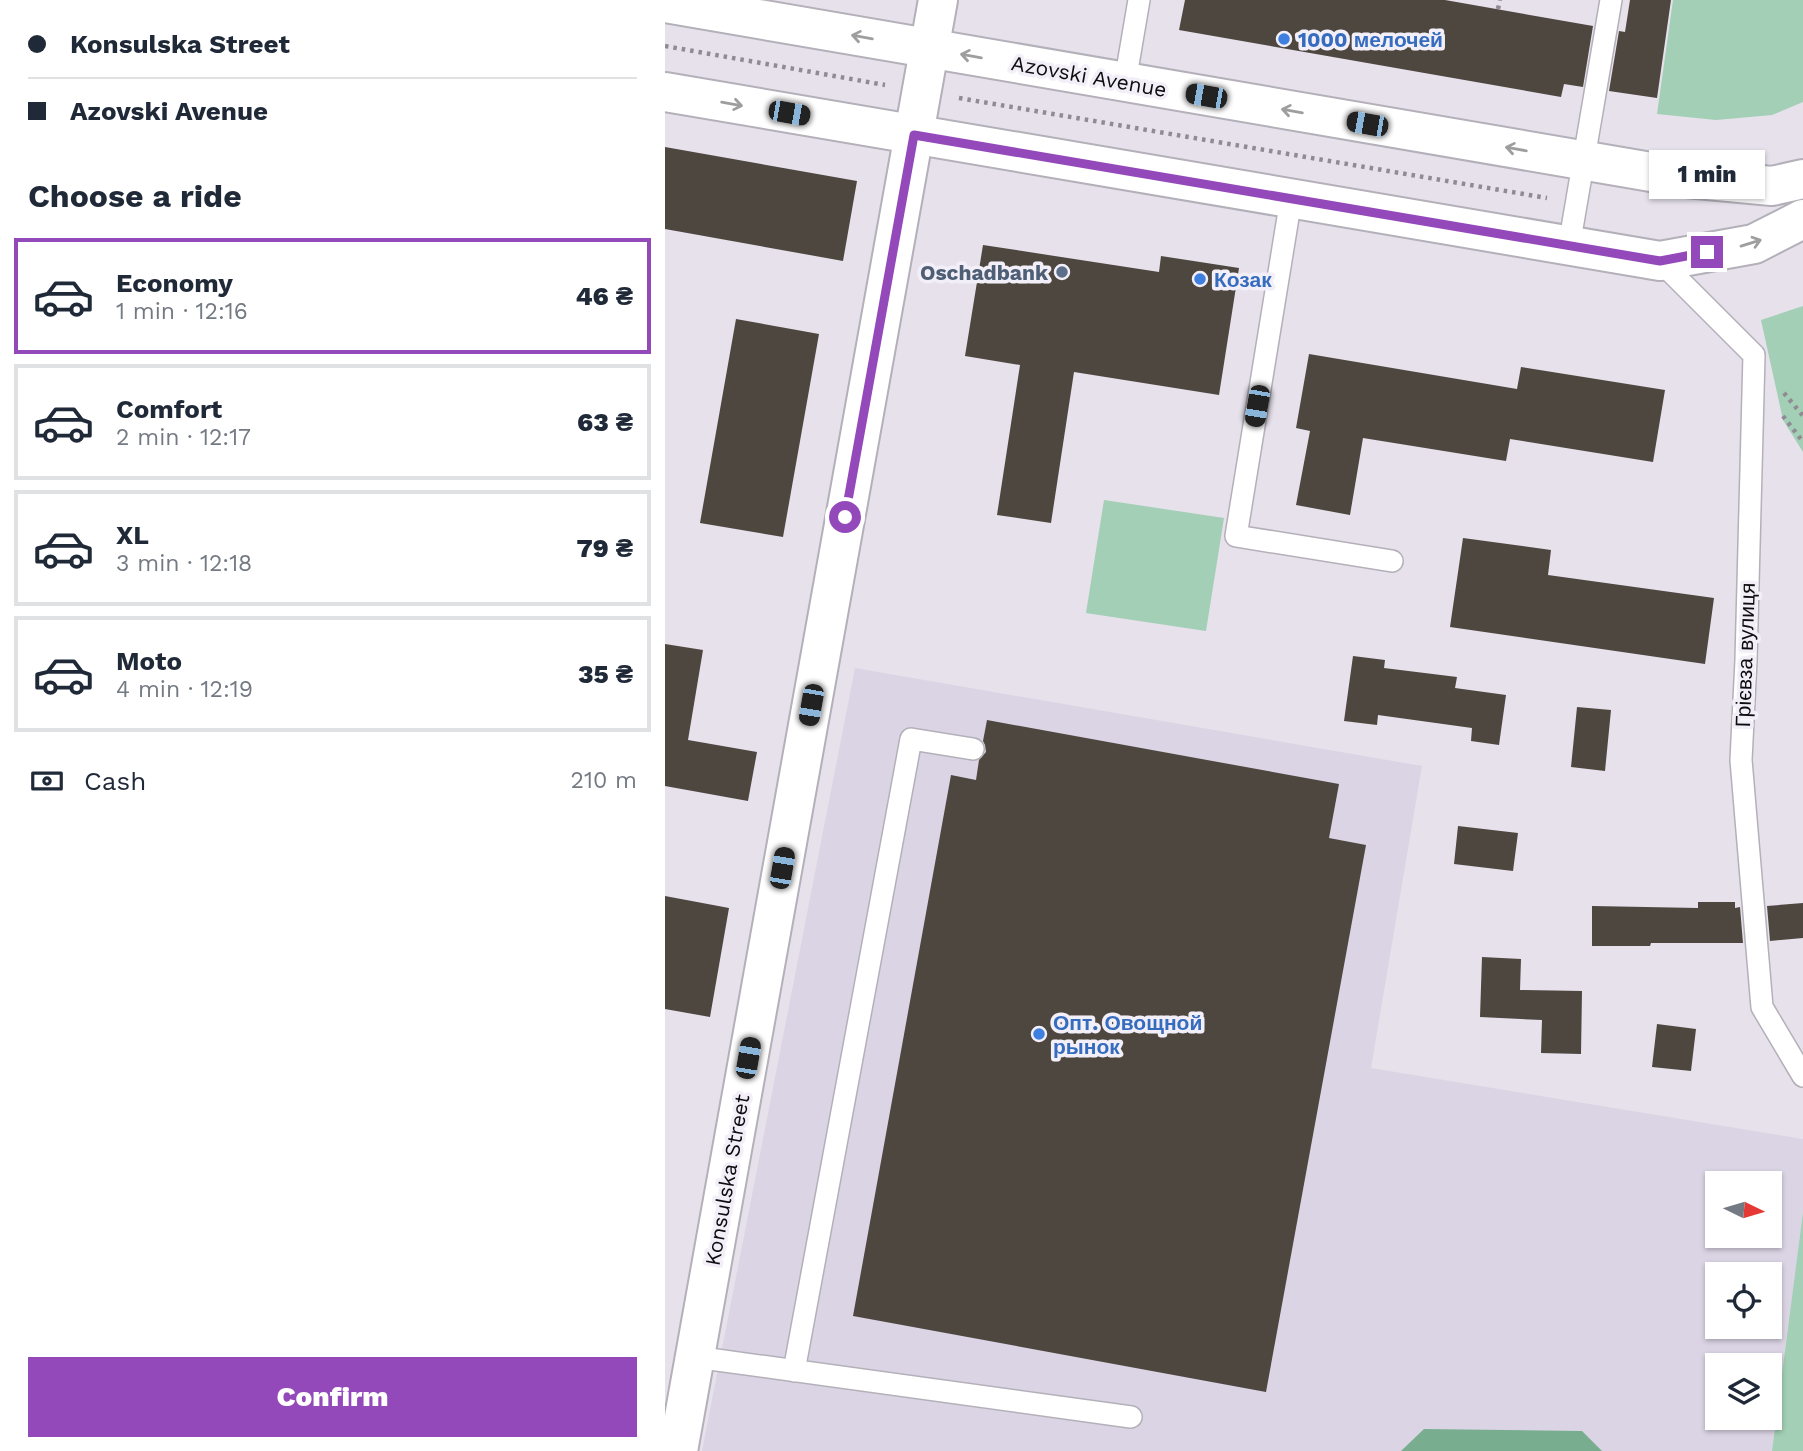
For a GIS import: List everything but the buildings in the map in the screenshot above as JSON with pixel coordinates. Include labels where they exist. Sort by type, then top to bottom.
[{"type":"main road","name":"Konsulska Street","points":[[678,1451],[938,0]]},
{"type":"main road","name":"Azovski Avenue","points":[[665,3],[1686,178],[1772,186],[1803,178]]},
{"type":"main road","points":[[665,92],[1660,261],[1754,244],[1803,219]]},
{"type":"lane","points":[[1125,82],[1139,0]]},
{"type":"lane","points":[[1569,246],[1611,0]]},
{"type":"lane","points":[[1291,199],[1235,536],[1392,561]]},
{"type":"lane","name":"Грієвза вулиця","points":[[1660,261],[1754,355],[1741,760],[1762,1007],[1803,1076]]},
{"type":"lane","points":[[794,1371],[911,739],[973,750]]},
{"type":"lane","points":[[695,1357],[1131,1417]]},
{"type":"path","points":[[1498,9],[1500,0]]},
{"type":"path","points":[[665,46],[1576,203]]},
{"type":"path","points":[[1793,405],[1803,416]]},
{"type":"shaded area","points":[[855,668],[1422,766],[1371,1068],[1803,1139],[1803,1212],[1782,1374],[1782,1353],[1705,1353],[1705,1430],[1775,1430],[1772,1451],[702,1451]]},
{"type":"green space","points":[[1673,0],[1803,0],[1803,102],[1772,115],[1716,120],[1657,114]]},
{"type":"green space","points":[[1803,306],[1803,452],[1783,420],[1761,320]]},
{"type":"green space","points":[[1104,500],[1224,518],[1206,631],[1086,613]]},
{"type":"green space","points":[[1803,1212],[1803,1451],[1772,1451],[1775,1430],[1782,1430],[1782,1374]]},
{"type":"green space","points":[[1424,1429],[1582,1431],[1602,1451],[1401,1451]]},
{"type":"place","name":"1000 мелочей","points":[[1284,39]]},
{"type":"place","name":"Oschadbank","points":[[1062,272]]},
{"type":"place","name":"Козак","points":[[1200,279]]},
{"type":"place","name":"Опт. Овощной рынок","points":[[1039,1034]]},
{"type":"route","points":[[845,517],[914,135],[1660,261],[1707,252]]}]
